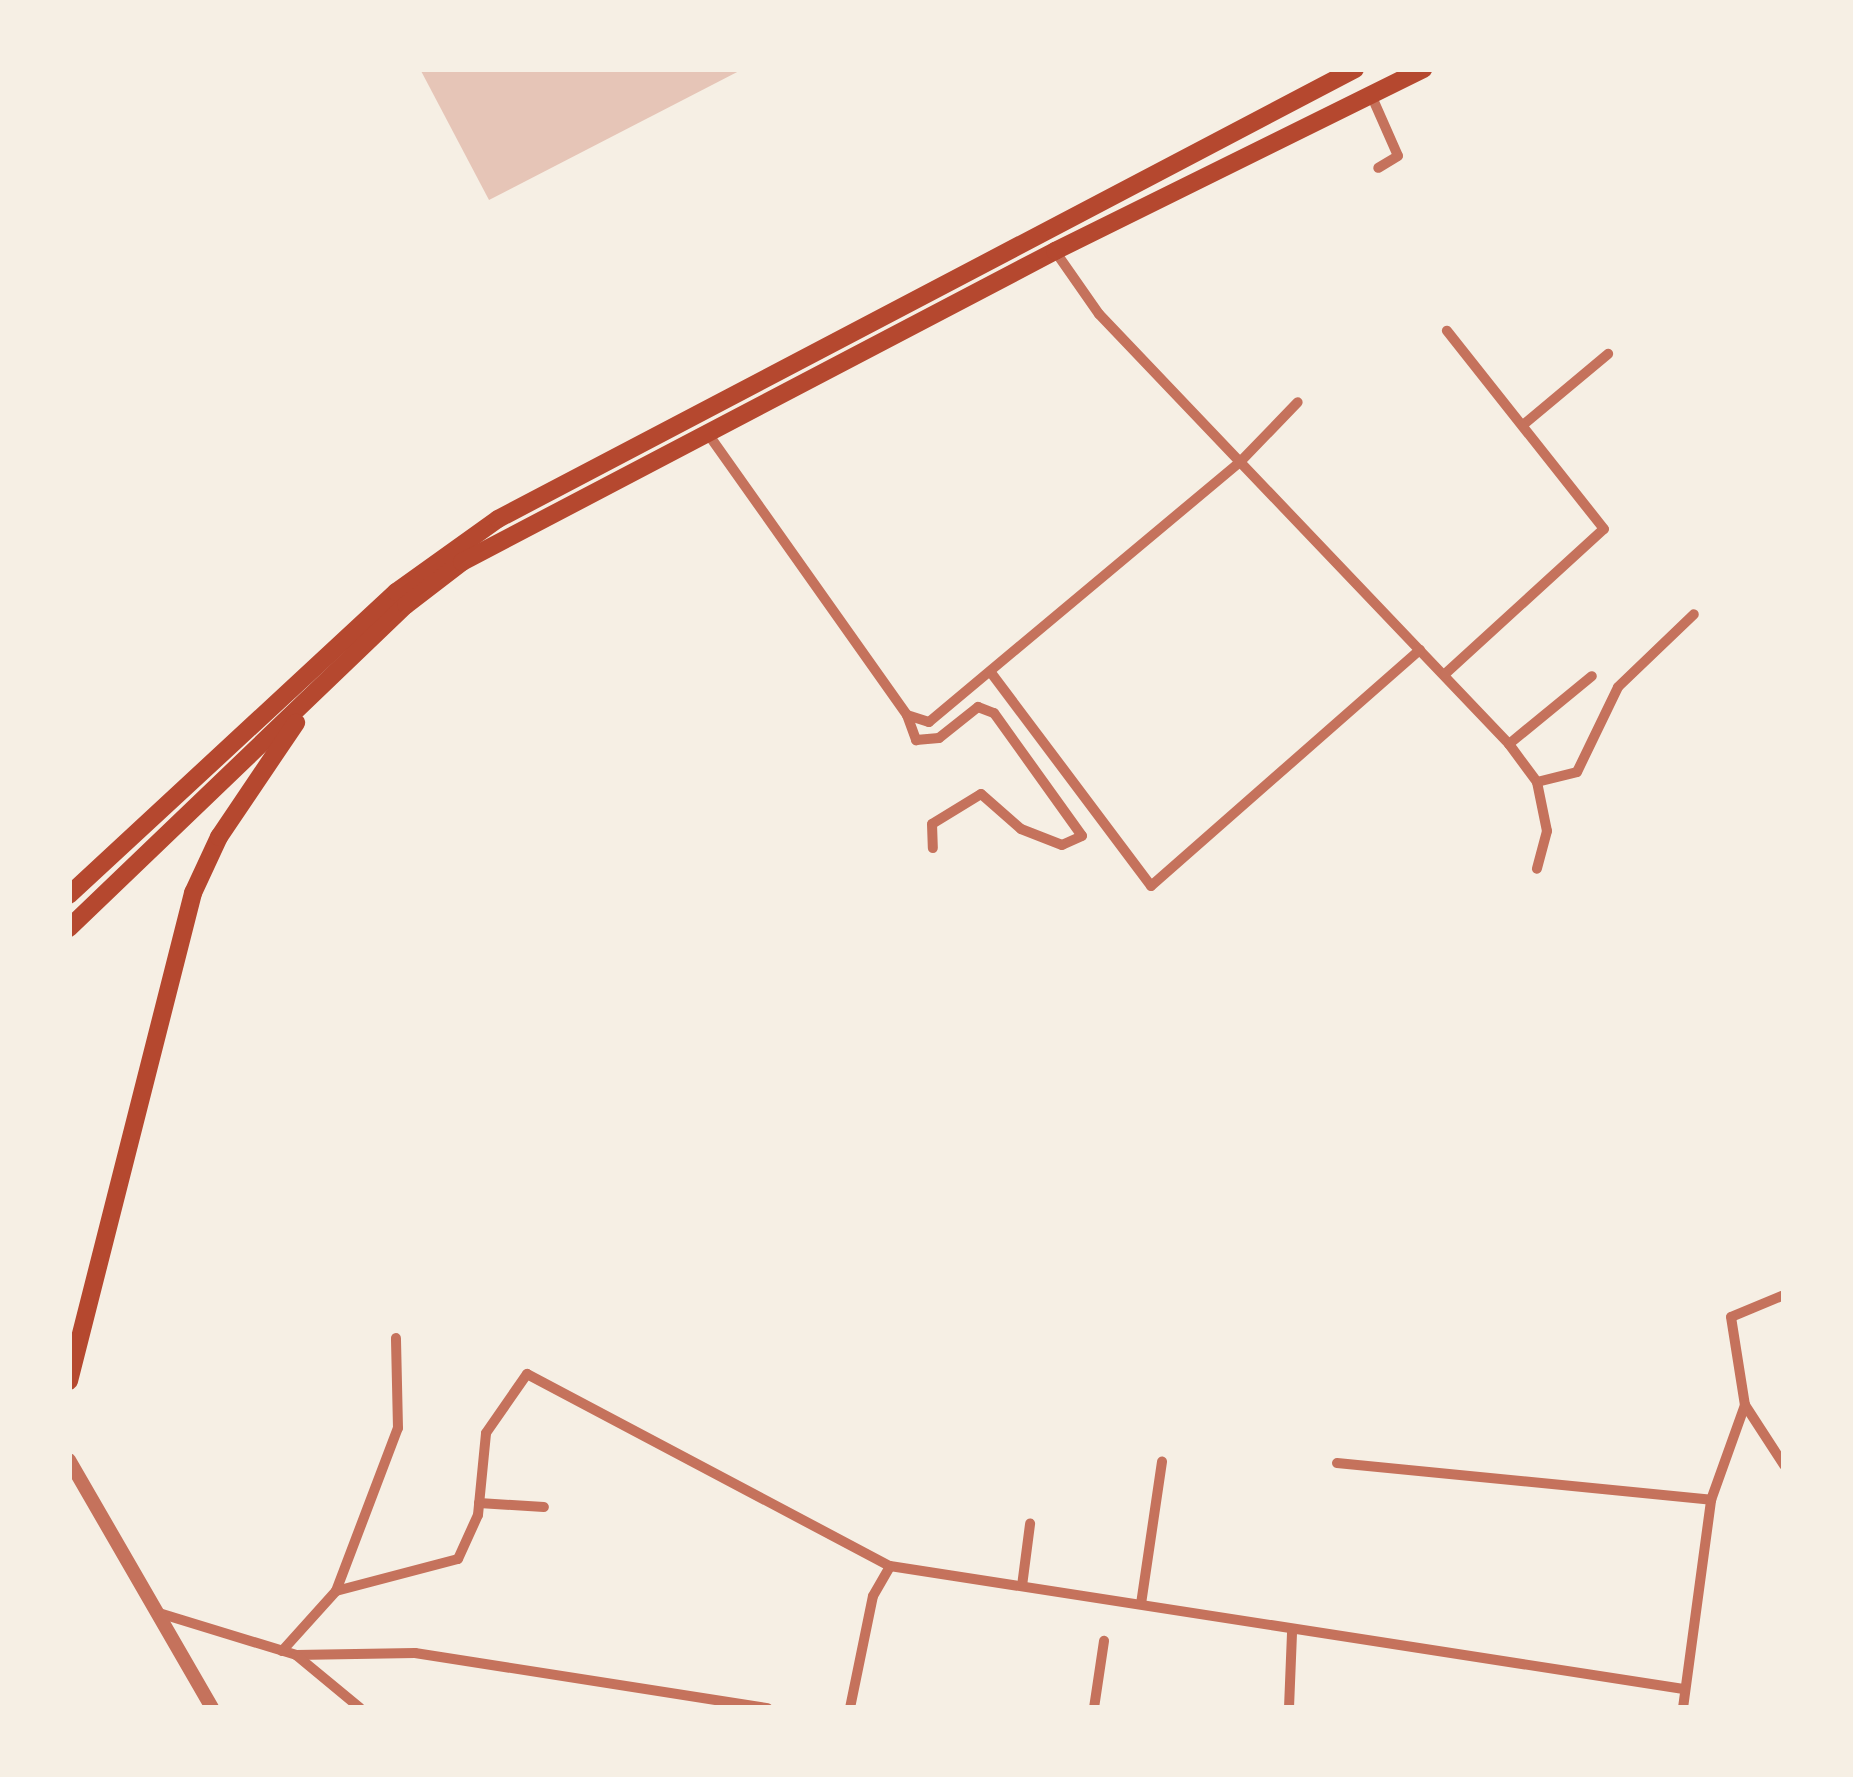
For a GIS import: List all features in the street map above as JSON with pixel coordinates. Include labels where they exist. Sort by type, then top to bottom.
[{"type":"highway","points":[[69,895],[396,592],[497,519],[1355,69]]},
{"type":"highway","points":[[69,928],[320,687],[462,562],[1055,250],[1424,69]]},
{"type":"highway","points":[[69,1381],[193,893],[219,837],[320,687]]},
{"type":"street","points":[[1372,97],[1398,156],[1378,168]]},
{"type":"street","points":[[1055,250],[1099,314],[1509,744],[1537,782],[1547,831],[1537,869]]},
{"type":"street","points":[[1445,674],[1604,530],[1447,331]]},
{"type":"street","points":[[1523,425],[1608,354]]},
{"type":"street","points":[[907,715],[929,722],[992,674],[1240,462],[1298,402]]},
{"type":"street","points":[[706,431],[907,715],[916,740],[939,738],[979,707],[994,713],[1082,836],[1062,845],[1021,829],[981,794],[932,824],[933,848]]},
{"type":"street","points":[[1537,782],[1577,772],[1618,687],[1694,614]]},
{"type":"street","points":[[992,674],[1151,886],[1420,650]]},
{"type":"street","points":[[1509,744],[1592,676]]},
{"type":"street","points":[[1784,1295],[1732,1317],[1745,1405],[1784,1465]]},
{"type":"street","points":[[282,1651],[336,1591],[398,1428],[396,1338]]},
{"type":"street","points":[[336,1591],[458,1559],[479,1503],[486,1433],[527,1374],[890,1566],[1292,1632],[1684,1689]]},
{"type":"street","points":[[1683,1708],[1711,1500],[1745,1405]]},
{"type":"street","points":[[69,1460],[212,1708]]},
{"type":"street","points":[[1141,1604],[1162,1462]]},
{"type":"street","points":[[1337,1463],[1711,1500]]},
{"type":"street","points":[[479,1503],[544,1507]]},
{"type":"street","points":[[1022,1586],[1030,1524]]},
{"type":"street","points":[[850,1708],[873,1595],[890,1566]]},
{"type":"street","points":[[159,1613],[296,1655],[415,1653],[768,1708]]},
{"type":"street","points":[[1289,1708],[1292,1632]]},
{"type":"street","points":[[1094,1708],[1104,1641]]},
{"type":"street","points":[[296,1655],[360,1708]]},
{"type":"street","points":[[327,1684],[342,1708]]},
{"type":"building","points":[[420,69],[743,69],[489,200]]}]
